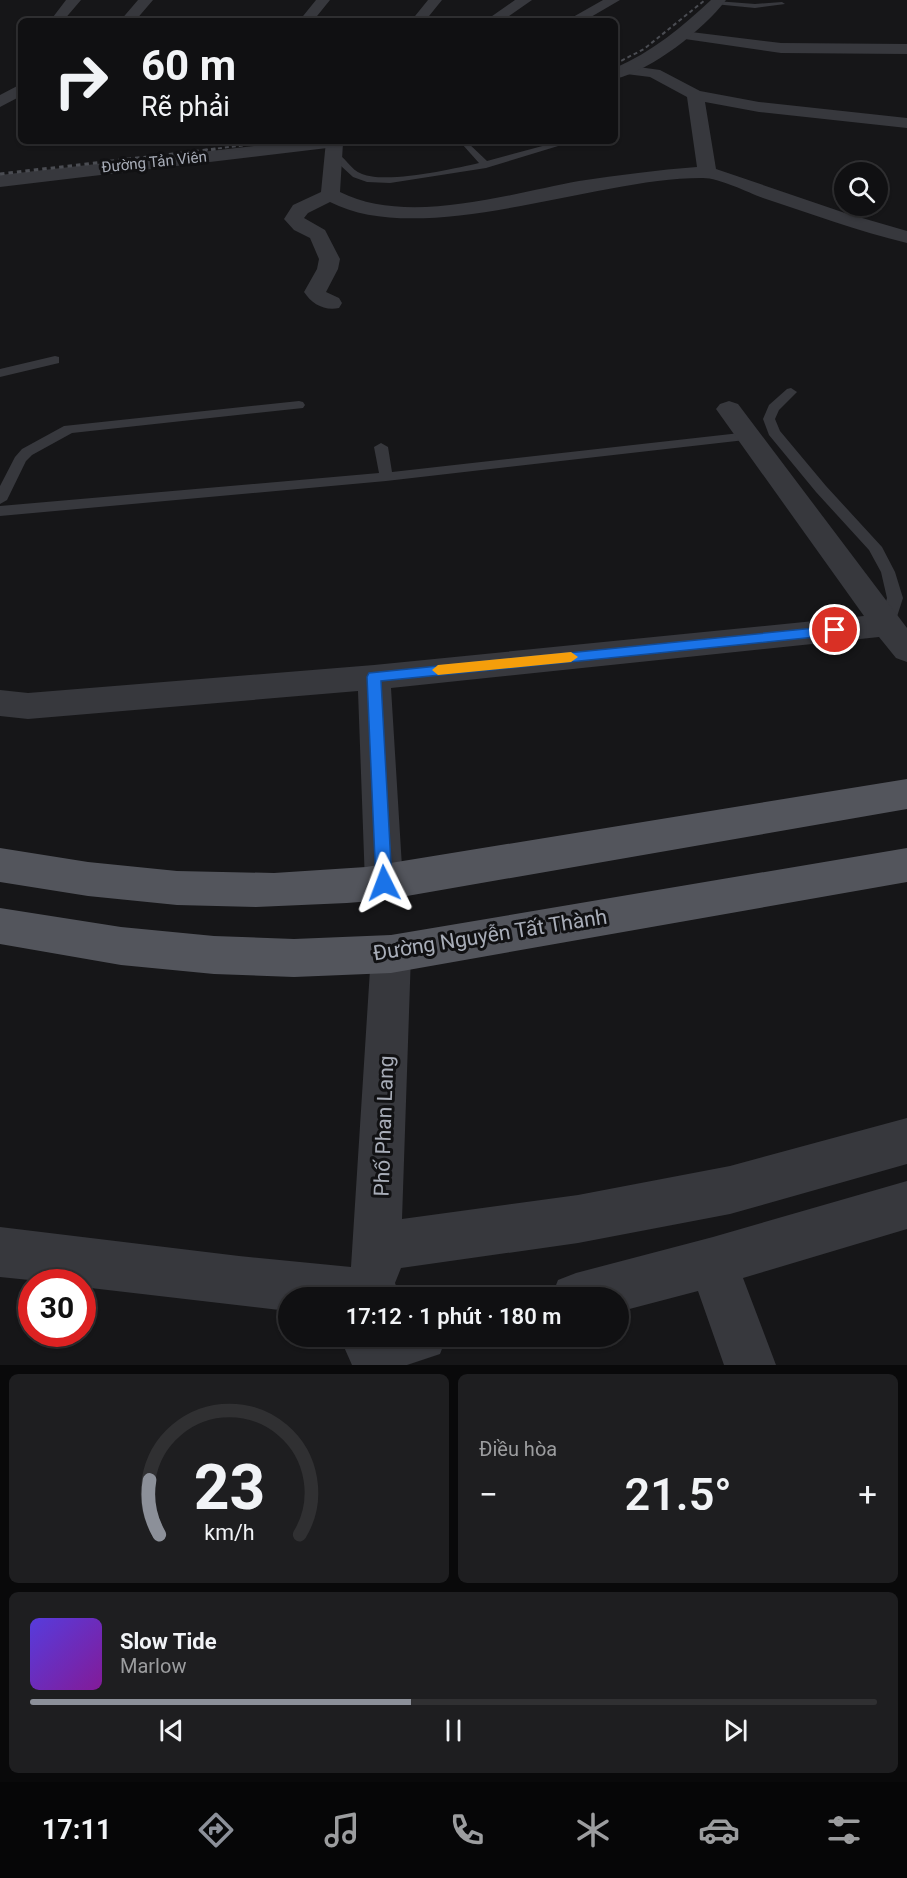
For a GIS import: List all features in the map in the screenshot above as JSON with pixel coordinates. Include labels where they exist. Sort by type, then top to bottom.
[{"type":"main road","points":[[0,865],[61,876],[150,886],[215,890],[308,889],[384,883],[907,795]]},
{"type":"main road","name":"Đường Nguyễn Tất Thành","points":[[0,926],[121,946],[214,955],[294,958],[391,954],[907,866]]},
{"type":"street","points":[[58,18],[74,0]]},
{"type":"street","points":[[130,18],[147,0]]},
{"type":"street","points":[[308,18],[323,0]]},
{"type":"street","points":[[420,18],[435,0]]},
{"type":"street","points":[[497,18],[525,0]]},
{"type":"street","points":[[579,18],[613,0]]},
{"type":"street","points":[[619,72],[641,63],[683,35],[717,2]]},
{"type":"street","points":[[683,35],[781,48],[907,50]]},
{"type":"street","points":[[619,72],[654,73],[695,95],[759,107],[827,117],[907,123]]},
{"type":"street","points":[[1,101],[18,91]]},
{"type":"street","points":[[695,95],[707,172]]},
{"type":"street","points":[[330,195],[337,146]]},
{"type":"street","name":"Đường Tản Viên","points":[[0,181],[337,146]]},
{"type":"street","points":[[330,195],[353,207],[380,212],[408,212],[498,201],[645,177],[707,172],[838,218],[907,237]]},
{"type":"street","points":[[330,195],[300,210],[294,219],[301,226],[318,234],[330,259],[330,267],[315,292],[319,297],[331,303]]},
{"type":"street","points":[[729,409],[907,650]]},
{"type":"street","points":[[0,703],[12,707],[27,707],[46,703],[374,677],[887,625]]},
{"type":"street","points":[[374,677],[384,883]]},
{"type":"street","name":"Phố Phan Lang","points":[[374,1287],[391,954]]},
{"type":"street","points":[[431,1287],[578,1219],[730,1190],[907,1141]]},
{"type":"street","points":[[618,1287],[713,1262],[907,1205]]},
{"type":"street","points":[[0,1252],[184,1275],[278,1294]]},
{"type":"street","points":[[713,1262],[750,1365]]},
{"type":"lane","points":[[717,2],[755,6],[782,4]]},
{"type":"lane","points":[[466,144],[486,165]]},
{"type":"lane","points":[[337,146],[354,175],[363,178],[400,179],[486,165],[560,144]]},
{"type":"lane","points":[[0,373],[55,360]]},
{"type":"lane","points":[[791,392],[773,408],[769,419],[774,432],[821,489],[875,548],[888,572],[895,598],[887,625]]},
{"type":"lane","points":[[0,500],[20,460],[27,452],[69,429],[298,405]]},
{"type":"lane","points":[[0,511],[386,477],[749,436]]},
{"type":"lane","points":[[381,447],[386,477]]},
{"type":"railway","points":[[618,62],[644,49],[705,0]]},
{"type":"railway","points":[[204,150],[255,144]]},
{"type":"railway","points":[[0,174],[216,149]]},
{"type":"slow traffic","points":[[438,670],[571,657]]},
{"type":"route","points":[[384,883],[374,677],[835,630]]}]
